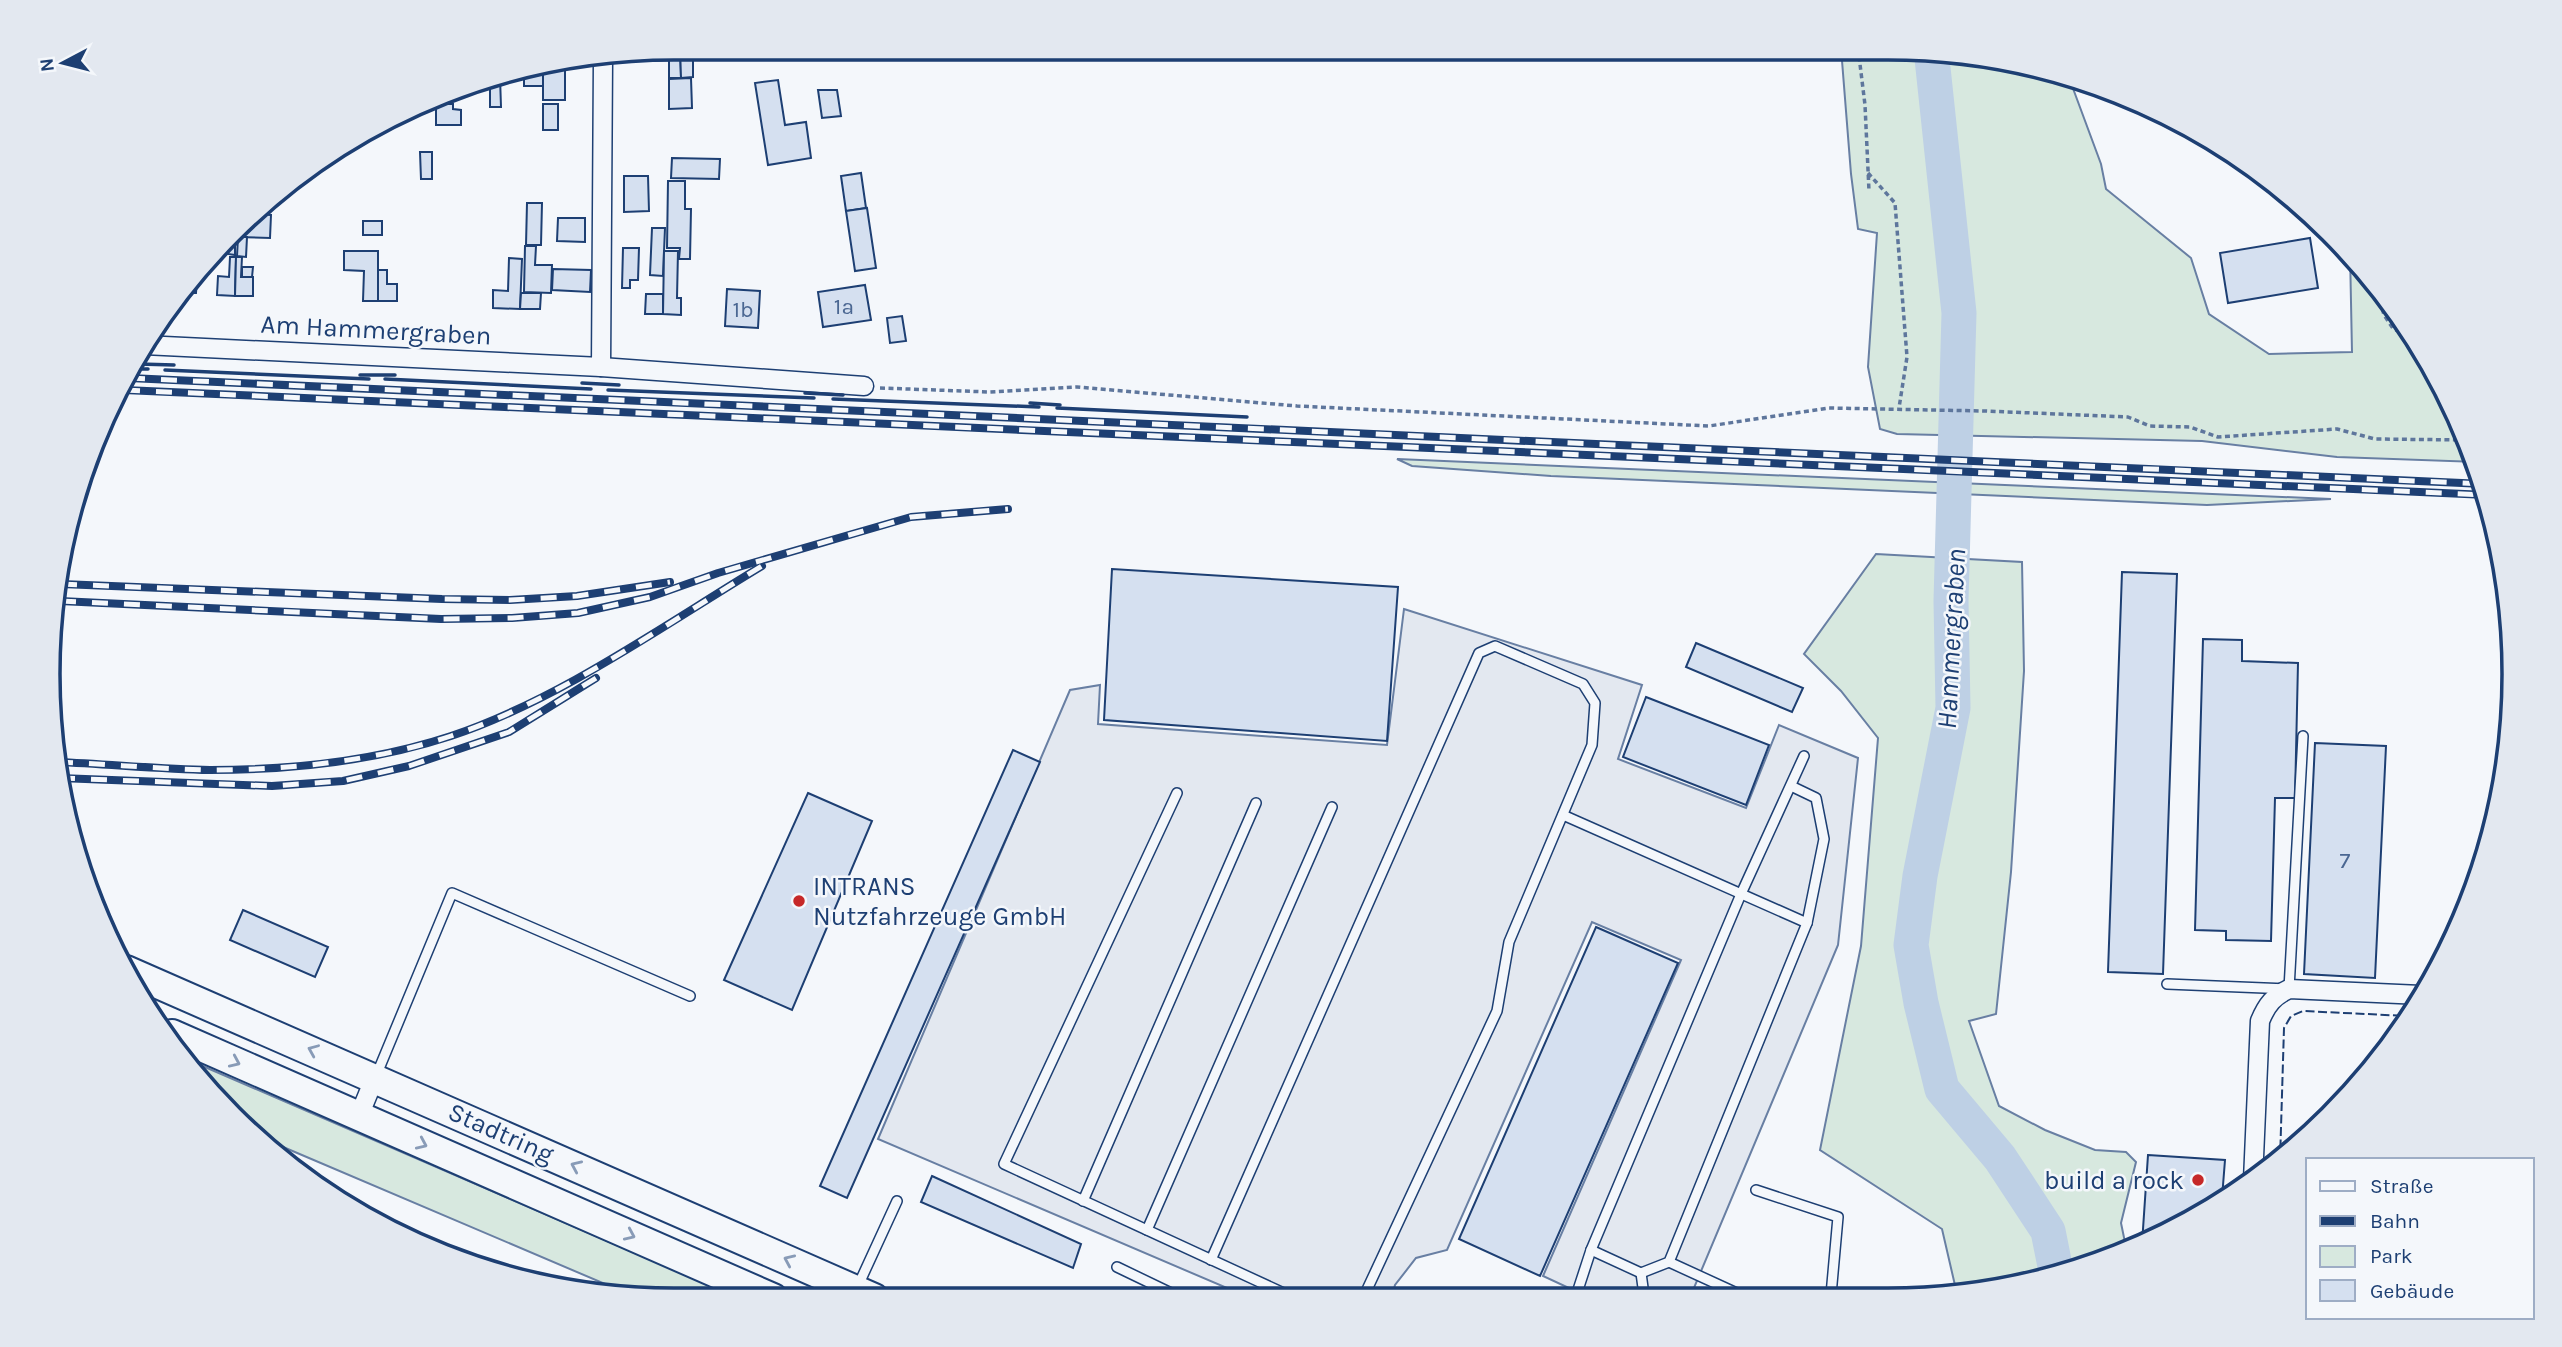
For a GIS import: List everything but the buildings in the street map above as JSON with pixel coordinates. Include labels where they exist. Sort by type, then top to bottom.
[{"type":"main road","name":"Stadtring","points":[[140,976],[375,1077],[845,1288]]},
{"type":"main road","name":"Stadtring","points":[[179,1037],[750,1288]]},
{"type":"street","points":[[601,367],[603,64]]},
{"type":"street","name":"Am Hammergraben","points":[[156,343],[601,367],[864,386]]},
{"type":"street","points":[[2254,1167],[2260,1021],[2265,1008],[2275,996],[2289,989],[2411,995]]},
{"type":"street","points":[[359,1116],[375,1077]]},
{"type":"lane","points":[[1211,1260],[1479,653],[1495,646],[1583,684],[1595,703],[1592,745],[1509,942],[1497,1011],[1368,1288]]},
{"type":"lane","points":[[2167,984],[2289,989],[2303,736]]},
{"type":"lane","points":[[1579,1288],[1591,1250],[1741,894],[1804,756]]},
{"type":"lane","points":[[1669,1262],[1807,923],[1824,839],[1816,798],[1791,786]]},
{"type":"lane","points":[[1177,793],[1004,1164],[1272,1288]]},
{"type":"lane","points":[[1083,1201],[1256,803]]},
{"type":"lane","points":[[1147,1230],[1332,807]]},
{"type":"lane","points":[[1563,815],[1807,923]]},
{"type":"lane","points":[[375,1077],[452,893],[690,996]]},
{"type":"lane","points":[[1756,1190],[1838,1217],[1832,1288]]},
{"type":"lane","points":[[864,1288],[897,1200]]},
{"type":"lane","points":[[1591,1250],[1641,1273],[1669,1262],[1726,1288]]},
{"type":"lane","points":[[1117,1267],[1161,1288]]},
{"type":"lane","points":[[1641,1273],[1643,1288]]},
{"type":"path","points":[[1859,60],[1865,105],[1869,191]]},
{"type":"path","points":[[1868,173],[1895,203],[1907,357],[1899,409]]},
{"type":"path","points":[[2382,309],[2384,316],[2398,330]]},
{"type":"path","points":[[864,386],[894,390],[989,392],[1077,387],[1297,406],[1709,426],[1829,408],[1985,411],[2128,417],[2150,426],[2190,427],[2218,437],[2336,429],[2375,439],[2456,440]]},
{"type":"green space","points":[[1842,60],[1929,61],[1969,65],[2008,71],[2073,88],[2101,164],[2106,189],[2191,258],[2209,314],[2269,354],[2352,352],[2350,269],[2399,332],[2420,367],[2439,402],[2465,462],[2337,457],[2202,441],[1897,434],[1880,429],[1868,367],[1877,233],[1858,229]]},
{"type":"green space","points":[[1397,459],[2331,499],[2207,505],[1551,476],[1412,466]]},
{"type":"green space","points":[[1876,554],[2022,562],[2024,671],[2011,872],[1996,1014],[1969,1021],[1999,1106],[2045,1130],[2095,1150],[2126,1152],[2136,1162],[2121,1223],[2125,1240],[2047,1267],[1955,1283],[1942,1229],[1820,1150],[1861,946],[1878,738],[1841,691],[1804,654]]},
{"type":"green space","points":[[202,1066],[716,1288],[603,1283],[283,1147],[239,1108]]},
{"type":"shaded area","points":[[1404,609],[1642,685],[1618,759],[1746,808],[1779,725],[1858,758],[1838,945],[1694,1288],[1569,1288],[1543,1276],[1681,960],[1592,922],[1447,1250],[1416,1258],[1394,1288],[1227,1288],[878,1139],[1070,690],[1100,685],[1098,724],[1387,745]]},
{"type":"waterway","name":"Hammergraben","points":[[1932,61],[1959,313],[1951,601],[1953,708],[1920,876],[1911,945],[1921,1003],[1942,1089],[2000,1158],[2048,1231],[2055,1265]]},
{"type":"railway","points":[[136,378],[2472,483]]},
{"type":"railway","points":[[129,390],[2476,494]]},
{"type":"railway","points":[[64,601],[441,619],[512,618],[578,613],[650,597],[718,573],[911,517],[1008,509]]},
{"type":"railway","points":[[66,762],[240,770],[362,758],[422,745],[491,721],[571,682],[762,566]]},
{"type":"railway","points":[[66,584],[510,600],[577,596],[670,582]]},
{"type":"railway","points":[[69,778],[272,786],[343,781],[409,766],[509,732],[596,678]]},
{"type":"fence","points":[[2280,1146],[2284,1028],[2291,1016],[2303,1011],[2399,1016]]},
{"type":"wall","points":[[143,364],[174,365]]},
{"type":"wall","points":[[140,369],[148,369]]},
{"type":"wall","points":[[165,370],[369,379]]},
{"type":"wall","points":[[360,375],[395,375]]},
{"type":"wall","points":[[385,379],[591,389]]},
{"type":"wall","points":[[582,383],[619,385]]},
{"type":"wall","points":[[608,390],[814,398]]},
{"type":"wall","points":[[805,393],[843,395]]},
{"type":"wall","points":[[833,399],[1039,407]]},
{"type":"wall","points":[[1030,403],[1060,405]]},
{"type":"wall","points":[[1057,408],[1247,417]]},
{"type":"place","name":"INTRANS Nutzfahrzeuge GmbH","points":[[799,901]]},
{"type":"place","name":"build a rock","points":[[2198,1180]]}]
